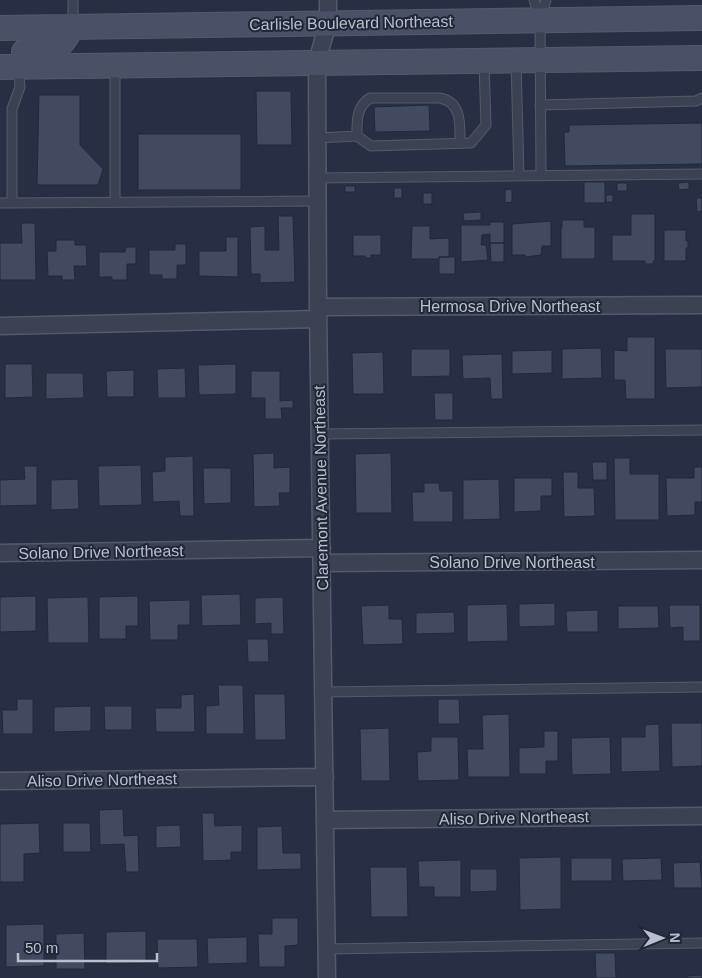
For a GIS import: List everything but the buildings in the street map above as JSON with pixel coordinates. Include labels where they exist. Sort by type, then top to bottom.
[{"type":"main road","name":"Carlisle Boulevard Northeast","points":[[0,28],[73,26],[328,11],[540,7],[702,18]]},
{"type":"main road","points":[[0,52],[48,52],[54,50],[61,46],[73,26]]},
{"type":"main road","points":[[9,67],[702,58]]},
{"type":"street","name":"Claremont Avenue Northeast","points":[[327,978],[316,62],[328,11]]},
{"type":"street","name":"Hermosa Drive Northeast","points":[[0,326],[318,313],[702,304]]},
{"type":"street","name":"Solano Drive Northeast","points":[[0,553],[702,560]]},
{"type":"street","name":"Aliso Drive Northeast","points":[[0,781],[325,777]]},
{"type":"street","name":"Aliso Drive Northeast","points":[[325,820],[702,816]]},
{"type":"lane","points":[[73,0],[73,26]]},
{"type":"lane","points":[[540,7],[541,176]]},
{"type":"lane","points":[[317,138],[357,136],[371,146],[471,143],[486,125],[484,60]]},
{"type":"lane","points":[[516,60],[519,176]]},
{"type":"lane","points":[[115,202],[116,65]]},
{"type":"lane","points":[[9,67],[20,87],[12,109],[12,203]]},
{"type":"lane","points":[[357,136],[359,109],[370,98],[446,98],[456,108],[459,118],[460,143]]},
{"type":"lane","points":[[540,105],[696,101],[702,98]]},
{"type":"lane","points":[[317,178],[702,174]]},
{"type":"lane","points":[[0,203],[318,201]]},
{"type":"lane","points":[[320,434],[702,430]]},
{"type":"lane","points":[[324,692],[702,687]]},
{"type":"lane","points":[[327,949],[702,943]]}]
